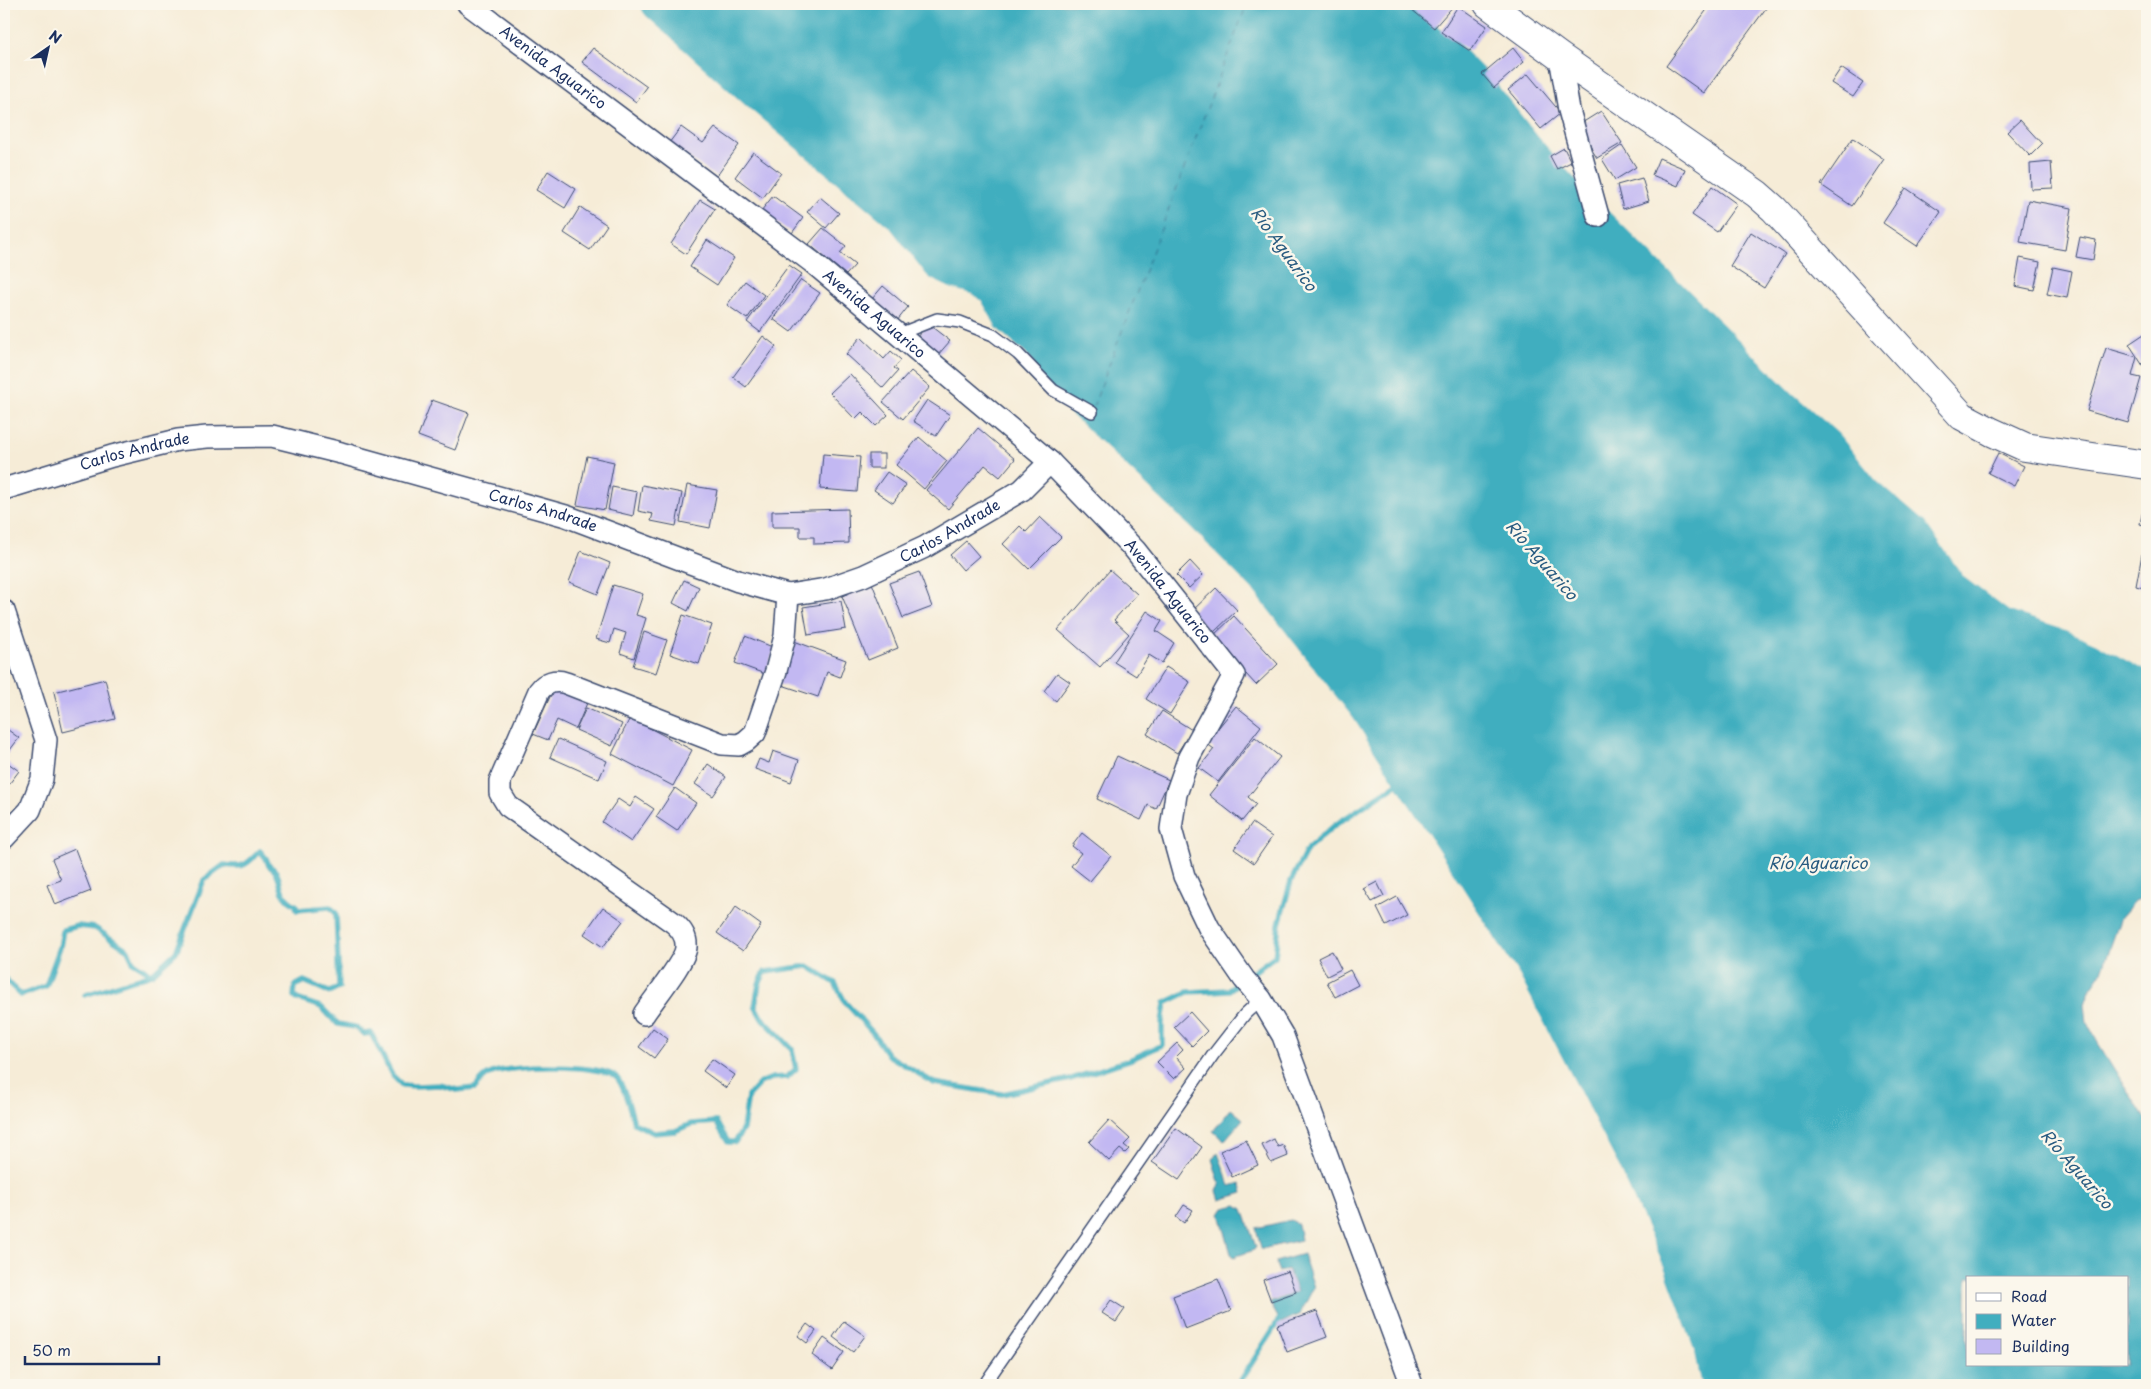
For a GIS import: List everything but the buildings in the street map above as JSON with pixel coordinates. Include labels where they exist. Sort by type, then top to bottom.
[{"type":"street","name":"Avenida Aguarico","points":[[468,4],[812,262],[1050,462],[1135,550],[1234,675],[1189,757],[1176,794],[1171,829],[1184,876],[1209,928],[1260,999]]},
{"type":"street","points":[[1488,4],[1560,57],[1757,194],[1774,209],[1962,416],[2025,447],[2147,466]]},
{"type":"street","points":[[1560,57],[1569,110],[1598,216]]},
{"type":"street","name":"Carlos Andrade","points":[[4,488],[112,456],[178,440],[208,437],[272,436],[341,453],[566,516],[738,581],[788,595],[835,586],[863,576],[925,547],[1022,490],[1050,462]]},
{"type":"street","points":[[644,1014],[685,954],[686,940],[684,934],[674,923],[508,806],[500,793],[500,781],[539,692],[546,684],[556,681],[566,682],[722,744],[739,745],[746,741],[754,733],[776,671],[785,636],[788,595]]},
{"type":"street","points":[[4,612],[46,740],[42,779],[30,810],[4,838]]},
{"type":"street","points":[[1260,999],[1283,1036],[1412,1385]]},
{"type":"lane","points":[[899,334],[937,319],[960,322],[993,335],[1018,354],[1053,390],[1092,412]]},
{"type":"lane","points":[[984,1385],[1214,1055],[1245,1014],[1260,999]]},
{"type":"water","name":"Río Aguarico","points":[[657,4],[1380,4],[1441,49],[1476,84],[1525,146],[1559,185],[1782,405],[1827,445],[1865,492],[1913,533],[1953,589],[2001,625],[2050,641],[2089,658],[2147,690],[2147,896],[2135,901],[2121,917],[2101,974],[2090,990],[2085,1004],[2087,1022],[2098,1043],[2147,1122],[2147,1385],[1718,1385],[1710,1346],[1679,1261],[1630,1153],[1533,967],[1367,710],[1265,581],[1202,516],[1057,379],[1042,347],[1010,319],[995,292],[981,280],[956,273],[939,265],[902,217],[759,96]]},
{"type":"water","points":[[1231,1109],[1243,1119],[1224,1141],[1213,1131]]},
{"type":"water","points":[[1218,1153],[1230,1186],[1240,1183],[1243,1193],[1220,1200],[1217,1191],[1220,1185],[1212,1159]]},
{"type":"water","points":[[1237,1205],[1243,1209],[1256,1247],[1254,1250],[1234,1257],[1231,1254],[1220,1214],[1224,1208]]},
{"type":"water","points":[[1291,1220],[1298,1224],[1301,1240],[1261,1249],[1256,1228]]},
{"type":"water","points":[[1303,1254],[1314,1287],[1300,1314],[1281,1323],[1270,1303],[1297,1292],[1288,1269],[1279,1272],[1275,1262]]},
{"type":"waterway","points":[[657,4],[759,96],[902,217],[939,265],[956,273],[981,280],[995,292],[1010,319],[1042,347],[1057,379],[1202,516],[1266,581],[1367,710],[1533,967],[1630,1153],[1679,1261],[1710,1346],[1718,1385]]},
{"type":"waterway","points":[[1380,4],[1441,49],[1476,84],[1525,146],[1559,185],[1782,405],[1827,445],[1865,492],[1913,533],[1953,589],[2001,625],[2050,641],[2089,658],[2147,690]]},
{"type":"waterway","points":[[85,995],[152,974],[176,952],[204,880],[224,865],[241,866],[245,864],[260,851],[266,858],[269,866],[277,874],[284,895],[296,905],[297,910],[330,907],[336,913],[339,988],[329,992],[304,981],[295,986],[294,996],[297,999],[321,1007],[338,1024],[355,1027],[364,1034],[371,1033],[392,1075],[402,1085],[440,1085],[457,1090],[475,1088],[487,1076],[502,1070],[535,1067],[593,1070],[616,1077],[627,1098],[634,1123],[654,1133],[675,1131],[691,1124],[716,1122],[728,1142],[735,1142],[743,1129],[748,1096],[760,1083],[772,1078],[787,1077],[796,1069],[792,1049],[761,1017],[755,1006],[759,984],[765,972],[808,966],[835,983],[845,1002],[873,1033],[888,1055],[934,1083],[1002,1094],[1071,1079],[1129,1060],[1162,1045],[1162,1023],[1165,1003],[1188,992],[1229,990],[1275,956],[1279,924],[1291,881],[1308,848],[1335,825],[1415,772]]},
{"type":"waterway","points":[[4,978],[21,995],[46,986],[60,947],[63,930],[78,926],[95,928],[128,950],[133,962],[152,974]]},
{"type":"waterway","points":[[1238,1385],[1282,1315]]},
{"type":"ferry route","points":[[1093,407],[1247,4]]}]
